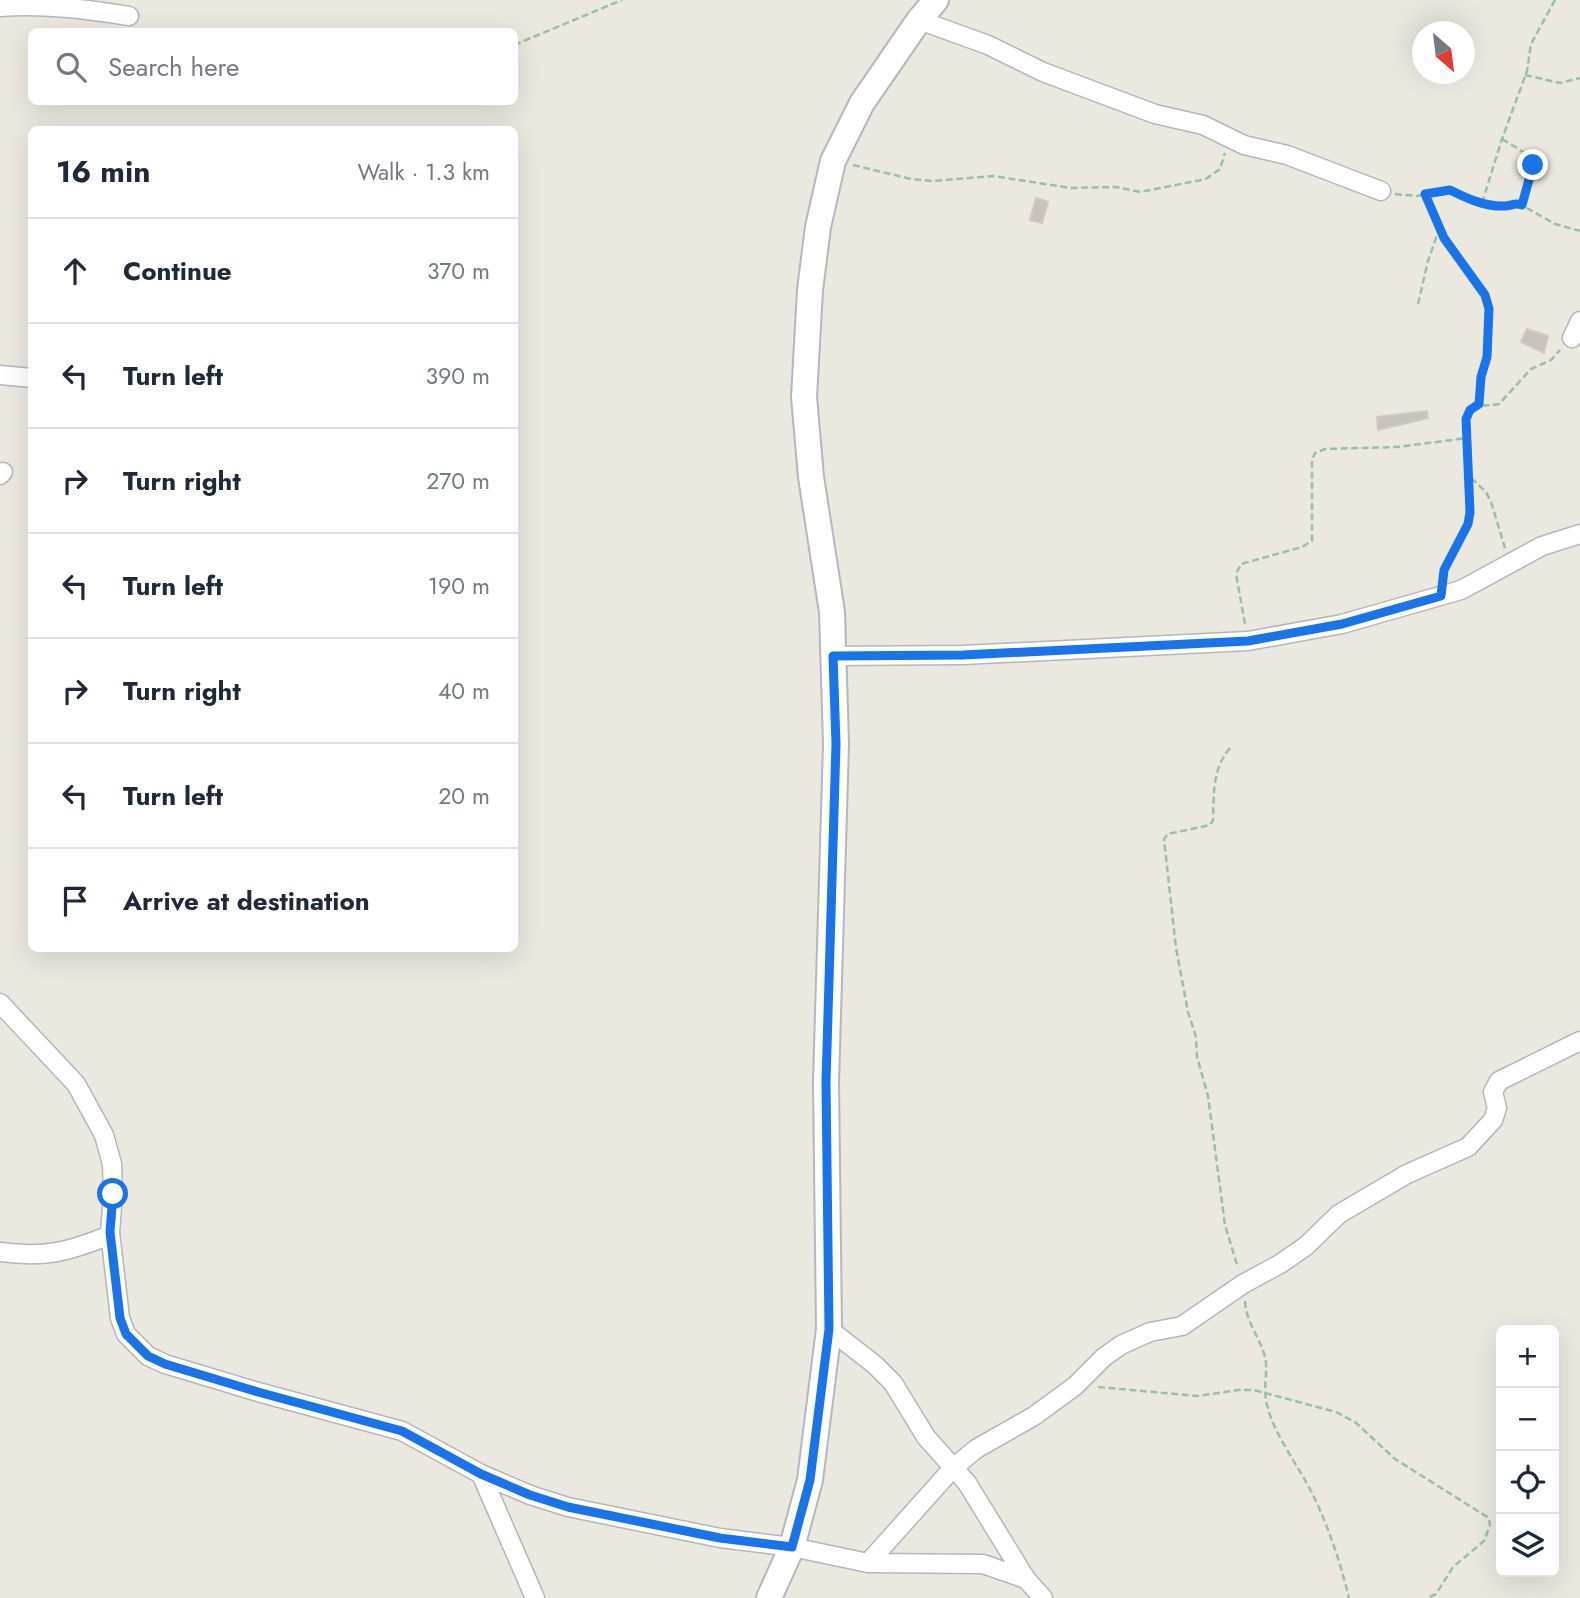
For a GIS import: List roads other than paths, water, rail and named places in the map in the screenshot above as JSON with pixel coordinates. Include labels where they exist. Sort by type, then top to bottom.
[{"type":"street","points":[[769,1598],[792,1547],[810,1480],[829,1329],[826,1082],[836,744],[832,612],[811,477],[804,397],[810,290],[818,227],[833,161],[862,103],[919,20],[936,0]]},
{"type":"street","points":[[0,8],[29,5],[75,7],[129,16]]},
{"type":"street","points":[[919,20],[988,45],[1043,72],[1155,114],[1203,125],[1244,145],[1287,155],[1381,191]]},
{"type":"street","points":[[1572,338],[1580,321]]},
{"type":"street","points":[[0,375],[28,378]]},
{"type":"street","points":[[833,656],[963,655],[1248,641],[1342,624],[1461,590],[1542,546],[1580,534]]},
{"type":"street","points":[[0,1003],[76,1084],[104,1135],[112,1164],[110,1235],[120,1318],[126,1334],[148,1356],[165,1364],[258,1392],[402,1431],[481,1474],[530,1495],[568,1507],[720,1538],[792,1547],[868,1563],[983,1564],[1026,1579]]},
{"type":"street","points":[[868,1563],[953,1468],[976,1449],[1034,1416],[1075,1386],[1104,1357],[1121,1345],[1150,1332],[1182,1326],[1243,1284],[1306,1246],[1339,1214],[1407,1174],[1468,1147],[1493,1120],[1497,1108],[1493,1091],[1499,1082],[1580,1041]]},
{"type":"street","points":[[0,1252],[29,1256],[73,1250],[110,1235]]},
{"type":"street","points":[[829,1329],[884,1372],[906,1402],[926,1437],[967,1483],[1026,1579],[1043,1598]]},
{"type":"street","points":[[481,1474],[535,1598]]}]
